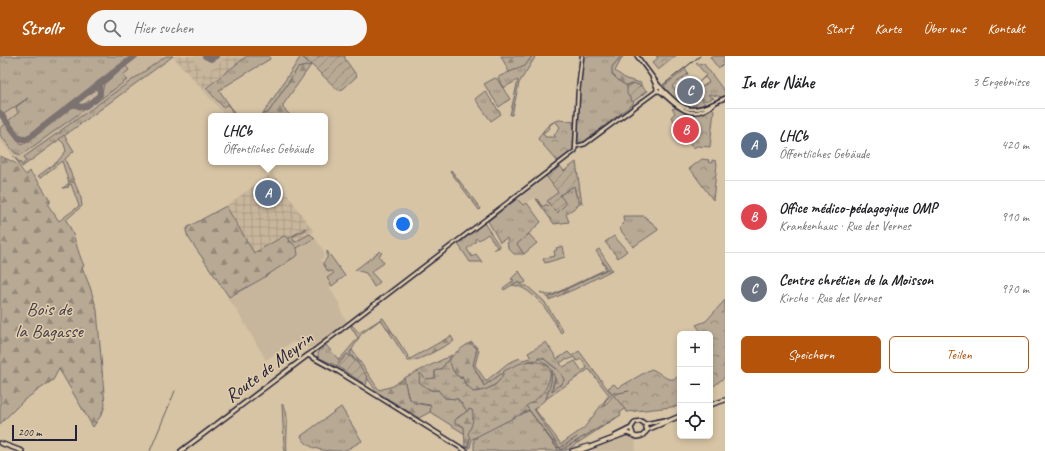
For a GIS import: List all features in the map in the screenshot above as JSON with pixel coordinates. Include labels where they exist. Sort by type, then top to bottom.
[{"type":"main road","points":[[577,146],[578,92],[582,56]]},
{"type":"main road","points":[[637,56],[652,76],[659,89],[676,103],[685,108],[698,109],[714,104],[725,98]]},
{"type":"main road","name":"Route de Meyrin","points":[[181,451],[374,306],[484,221],[485,218],[496,212],[574,152],[577,146],[585,144],[659,89]]},
{"type":"main road","points":[[308,355],[339,372],[466,451]]},
{"type":"main road","points":[[713,404],[725,400]]},
{"type":"main road","points":[[572,451],[627,433],[641,437],[647,430],[677,417]]},
{"type":"main road","points":[[611,439],[631,428],[637,421],[645,424],[669,420]]},
{"type":"main road","points":[[645,424],[647,430]]},
{"type":"main road","points":[[631,428],[633,434]]},
{"type":"main road","points":[[579,451],[601,442]]},
{"type":"main road","points":[[0,443],[22,451]]},
{"type":"shaded area","points":[[0,56],[241,56],[232,67],[206,87],[223,107],[227,103],[235,113],[223,113],[173,57],[22,167],[0,140]]},
{"type":"shaded area","points":[[179,56],[191,56],[205,74],[228,56],[234,56],[236,58],[239,56],[247,56],[203,89],[176,59]]},
{"type":"shaded area","points":[[272,173],[314,232],[295,242],[292,236],[288,238],[284,236],[254,254],[226,206]]},
{"type":"shaded area","points":[[546,176],[558,192],[547,201],[550,204],[548,206],[546,204],[543,206],[535,198],[523,205],[516,198]]},
{"type":"shaded area","points":[[315,238],[324,251],[324,257],[321,260],[328,272],[332,271],[334,274],[327,278],[332,286],[330,288],[340,305],[342,314],[348,323],[313,348],[308,348],[305,345],[301,348],[297,343],[292,342],[266,360],[236,309],[227,298],[289,262],[298,255],[297,248]]},
{"type":"shaded area","points":[[630,436],[636,438],[635,451],[587,451]]},
{"type":"green space","points":[[0,56],[132,56],[30,134],[23,137],[18,134],[8,121],[18,113],[16,107],[28,98],[4,114],[0,110]]},
{"type":"green space","points":[[166,56],[173,56],[22,167],[13,156],[23,165],[26,160],[24,157],[58,133],[61,133],[60,131]]},
{"type":"green space","points":[[247,56],[269,56],[270,59],[219,90],[235,113],[233,113],[228,104],[223,107],[206,88]]},
{"type":"green space","points":[[301,56],[311,65],[298,68],[268,113],[264,113]]},
{"type":"green space","points":[[302,56],[345,56],[345,59],[357,76],[343,89],[338,90]]},
{"type":"green space","points":[[501,56],[532,56],[525,66],[509,72]]},
{"type":"green space","points":[[532,56],[535,56],[519,83],[512,115],[510,115],[518,80],[503,88],[498,77],[525,65]]},
{"type":"green space","points":[[584,56],[621,56],[612,67],[621,82],[627,86],[629,97],[634,103],[581,144],[578,140],[578,106]]},
{"type":"green space","points":[[621,56],[623,56],[615,71],[626,79],[641,83],[641,86],[636,84],[626,85],[612,74],[612,67]]},
{"type":"green space","points":[[656,56],[676,56],[658,70],[652,63],[658,58]]},
{"type":"green space","points":[[725,56],[725,63],[718,68],[710,57]]},
{"type":"green space","points":[[696,63],[704,64],[725,92],[725,96],[722,97],[709,94],[708,95],[714,98],[705,101],[695,89],[701,86],[702,87],[709,82],[705,77],[699,82],[706,75]]},
{"type":"green space","points":[[311,65],[283,105],[283,108],[288,113],[268,113],[298,68]]},
{"type":"green space","points":[[126,66],[129,70],[123,75],[127,80],[94,104],[101,97],[104,84]]},
{"type":"green space","points":[[686,69],[688,74],[672,86],[680,96],[687,91],[695,101],[701,98],[705,104],[691,107],[681,104],[664,86]]},
{"type":"green space","points":[[495,78],[510,99],[499,107],[484,84]]},
{"type":"green space","points":[[633,83],[641,86],[647,91],[633,102],[627,94],[627,86]]},
{"type":"green space","points":[[485,91],[501,114],[491,121],[475,99]]},
{"type":"green space","points":[[75,107],[84,110],[21,155],[15,153],[0,135],[0,128],[6,124],[22,145],[70,108]]},
{"type":"green space","points":[[676,108],[689,112],[698,112],[712,108],[714,110],[710,147],[697,146],[693,148],[671,117],[675,113],[672,109]]},
{"type":"green space","points":[[560,120],[574,122],[575,142],[573,149],[558,162],[538,139],[547,126],[554,122],[549,126],[550,128],[543,133],[545,137],[556,137],[554,135],[560,127],[555,121]]},
{"type":"green space","name":"Bois de la Bagasse","points":[[64,135],[74,151],[65,159],[81,198],[82,206],[66,220],[72,231],[80,254],[84,266],[82,267],[97,310],[105,405],[102,414],[93,427],[59,369],[53,380],[24,400],[0,424],[0,156],[12,161],[27,175],[29,171],[38,181],[50,200],[48,205],[59,221],[79,206],[71,184],[68,185],[69,187],[63,188],[69,183],[62,161],[40,178],[38,176],[57,162],[66,151],[64,144],[59,139]]},
{"type":"green space","points":[[702,159],[709,160],[708,162],[712,163],[712,160],[716,161],[717,164],[713,200],[689,169]]},
{"type":"green space","points":[[576,162],[582,204],[576,195],[574,186],[560,195],[566,204],[557,213],[547,201],[558,192],[546,176],[560,166],[564,171]]},
{"type":"green space","points":[[451,170],[481,209],[479,210],[450,171]]},
{"type":"green space","points":[[574,186],[580,204],[566,214],[569,222],[554,224],[536,199],[542,206],[545,206],[546,204],[548,206],[550,204],[558,213],[560,195]]},
{"type":"green space","points":[[517,199],[523,205],[527,203],[541,222],[518,244],[524,254],[514,254],[508,248],[507,238],[500,242],[488,221]]},
{"type":"green space","points":[[226,206],[254,253],[284,236],[289,238],[289,240],[297,248],[298,255],[260,280],[229,297],[188,237],[186,231],[188,227]]},
{"type":"green space","points":[[623,216],[644,216],[657,227],[658,230],[633,247],[619,228],[624,223]]},
{"type":"green space","points":[[484,223],[500,247],[493,250],[497,247],[488,234],[479,240],[477,238],[475,239],[476,241],[467,249],[472,257],[476,254],[482,262],[470,262],[458,244]]},
{"type":"green space","points":[[305,228],[306,230],[292,237],[295,242],[310,234],[315,238],[297,248],[288,240],[289,238]]},
{"type":"green space","points":[[529,234],[537,243],[524,254],[517,244]]},
{"type":"green space","points":[[614,236],[627,251],[618,258],[605,242]]},
{"type":"green space","points":[[563,246],[565,257],[545,263],[543,259],[555,256],[554,251],[557,250],[556,248]]},
{"type":"green space","points":[[599,249],[612,270],[575,289],[549,300],[548,298],[608,269],[596,251]]},
{"type":"green space","points":[[327,251],[345,276],[332,286],[327,278],[334,273],[332,271],[328,272],[323,263],[327,258]]},
{"type":"green space","points":[[380,251],[382,253],[379,256],[384,263],[371,272],[380,282],[374,287],[366,273],[355,270]]},
{"type":"green space","points":[[603,261],[608,269],[548,298],[540,292],[547,295],[552,295],[606,269],[602,262]]},
{"type":"green space","points":[[519,271],[526,282],[523,284],[517,282],[504,290],[503,288],[514,280],[511,279]]},
{"type":"green space","points":[[517,282],[522,286],[527,286],[544,301],[563,331],[561,333],[547,311],[535,297],[528,291],[512,285]]},
{"type":"green space","points":[[725,300],[725,377],[713,387],[713,331],[701,331],[696,325],[706,321]]},
{"type":"green space","points":[[383,318],[410,359],[451,336],[454,341],[424,357],[413,361],[408,361],[382,321],[381,319]]},
{"type":"green space","points":[[381,319],[382,321],[380,320],[361,334],[350,353],[354,359],[347,354],[337,366],[322,359],[318,359],[318,353],[326,345],[339,360],[358,338],[351,327],[352,325],[359,333]]},
{"type":"green space","points":[[472,342],[479,350],[475,365],[486,381],[508,363],[520,358],[522,360],[531,358],[528,353],[546,342],[557,359],[568,352],[572,356],[579,351],[612,395],[606,400],[602,408],[614,395],[625,409],[620,413],[621,415],[561,450],[534,411],[534,408],[561,444],[584,428],[609,395],[589,369],[546,399],[551,382],[552,370],[555,377],[552,391],[561,385],[564,380],[557,369],[543,358],[528,361],[526,406],[529,409],[520,415],[530,410],[559,451],[474,451],[474,439],[477,438],[466,412],[457,418],[458,424],[464,427],[465,434],[430,412],[430,405],[417,403],[410,399],[404,378],[452,355],[441,369],[435,371],[435,378],[426,379],[421,374],[424,384],[428,389],[434,391],[438,390],[445,398],[458,399],[467,410],[503,376],[501,374],[484,386],[475,370],[473,362],[477,349],[468,344]],"holes":[[[574,357],[577,361],[581,359],[587,368],[582,371],[575,361],[563,367],[560,363],[566,359],[568,360]]]},
{"type":"green space","points":[[468,344],[472,344],[477,349],[473,365],[484,386],[501,374],[503,375],[498,382],[491,387],[473,392],[450,368],[449,364],[452,356]]},
{"type":"green space","points":[[352,350],[379,390],[393,386],[404,378],[408,397],[414,403],[431,406],[430,412],[419,418],[377,392],[350,353]]},
{"type":"green space","points":[[347,354],[351,356],[364,372],[368,379],[366,385],[337,366]]},
{"type":"green space","points":[[537,358],[543,358],[561,373],[564,380],[561,385],[552,391],[555,379],[552,370],[551,382],[546,399],[534,409],[561,450],[616,418],[567,450],[559,451],[526,406],[551,375],[549,366]]},
{"type":"green space","points":[[449,359],[453,371],[461,379],[462,376],[466,387],[468,386],[473,392],[488,389],[497,384],[504,371],[521,363],[533,361],[544,364],[550,368],[549,380],[541,395],[526,406],[529,410],[472,439],[470,448],[468,448],[470,438],[468,434],[473,420],[472,410],[469,409],[467,411],[458,399],[445,398],[438,390],[425,387],[419,382],[420,373],[426,379],[435,378],[435,371],[441,369]]},
{"type":"green space","points":[[651,369],[668,379],[677,377],[677,406],[627,412],[608,388],[614,384],[618,388]]},
{"type":"green space","points":[[282,404],[285,408],[287,419],[287,451],[285,451],[284,446]]},
{"type":"green space","points":[[341,407],[362,441],[342,451],[318,449],[308,445],[301,436]]},
{"type":"green space","points":[[470,409],[473,411],[473,419],[469,432],[470,438],[467,448],[465,447],[464,427],[460,424],[455,424],[455,420]]},
{"type":"waterway","points":[[150,451],[175,391]]},
{"type":"waterway","points":[[614,394],[629,391]]},
{"type":"waterway","points":[[529,410],[557,447],[560,448],[577,437]]},
{"type":"taxiway","points":[[0,113],[19,138],[26,140],[135,56]]},
{"type":"taxiway","points":[[205,56],[211,59],[216,56]]},
{"type":"taxiway","points":[[73,104],[81,107],[86,106],[100,95],[99,84]]},
{"type":"tram line","points":[[663,85],[700,56]]},
{"type":"place","name":"Centre chrétien de la Moisson","points":[[690,91]]},
{"type":"place","name":"Office médico-pédagogique OMP","points":[[686,130]]},
{"type":"place","name":"LHCb","points":[[268,193]]}]
